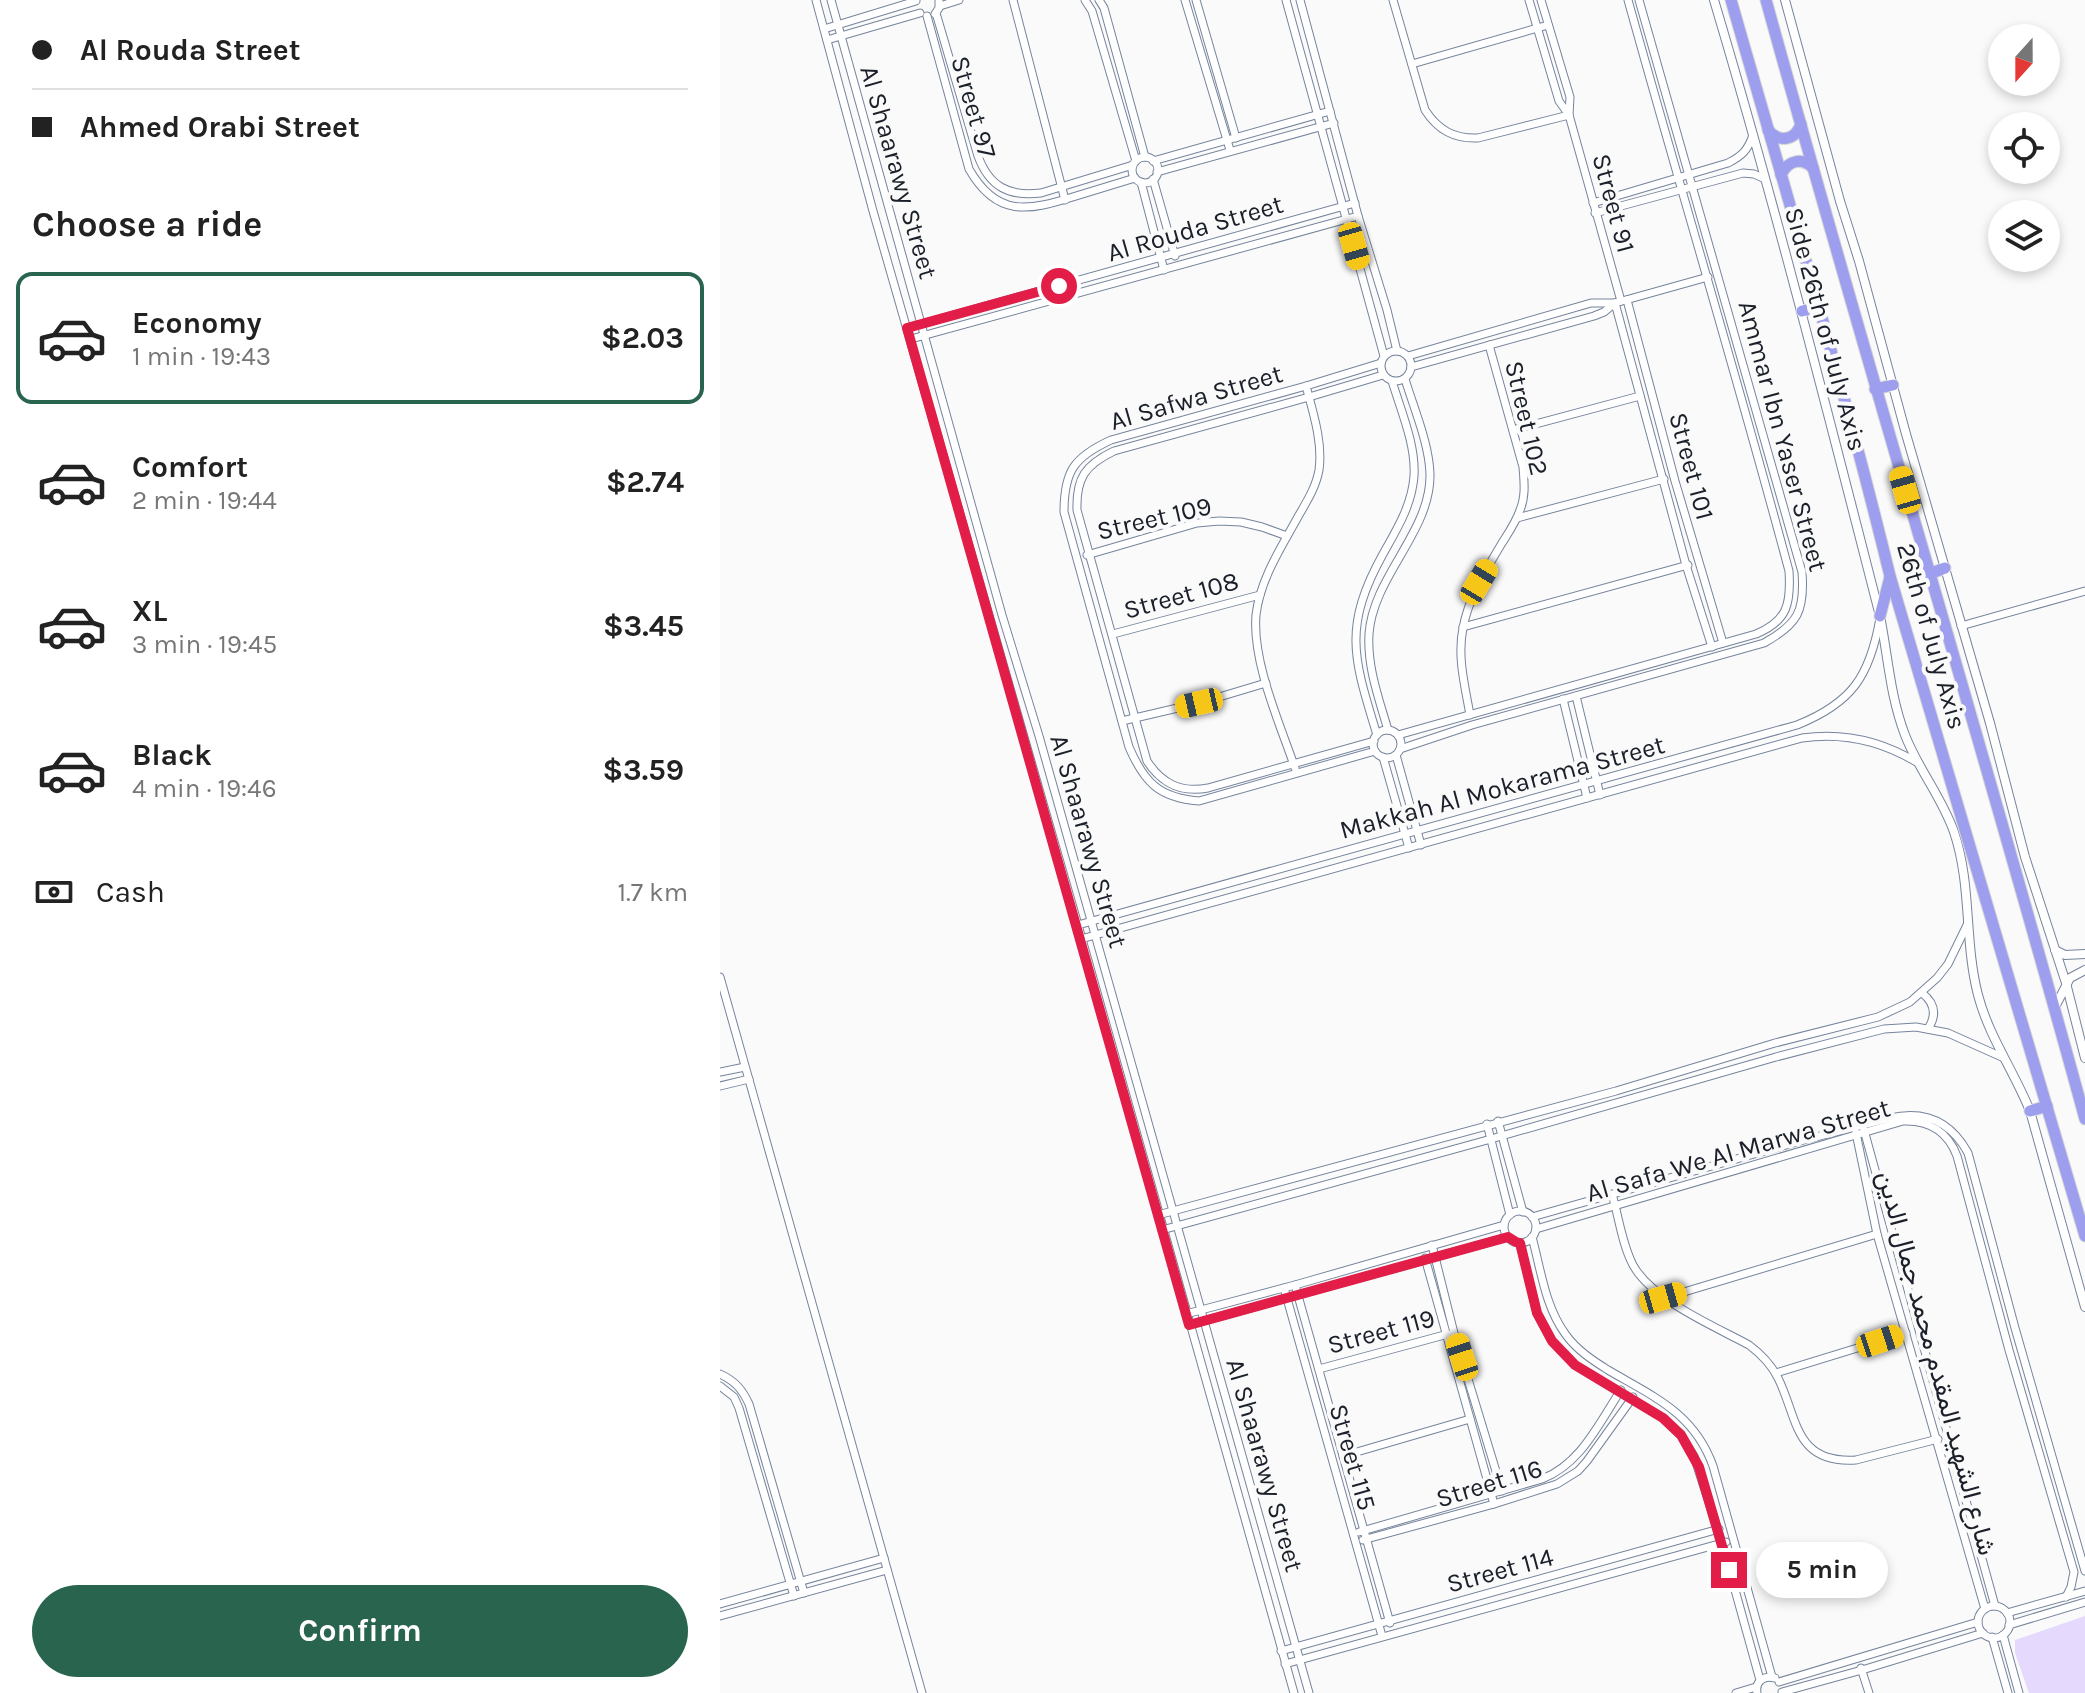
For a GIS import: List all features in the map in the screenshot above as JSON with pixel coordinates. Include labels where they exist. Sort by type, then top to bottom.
[{"type":"highway","name":"26th of July Axis","points":[[1731,0],[1819,307],[1890,576],[2047,1106],[2079,1196],[2085,1236]]},
{"type":"highway","name":"26th of July Axis","points":[[1766,0],[2085,1119]]},
{"type":"highway","points":[[1768,129],[1775,137],[1786,139],[1796,134],[1801,124]]},
{"type":"highway","points":[[1781,175],[1793,162],[1804,162],[1814,168]]},
{"type":"highway","points":[[1802,311],[1819,307]]},
{"type":"highway","points":[[1875,389],[1893,385]]},
{"type":"highway","points":[[1929,574],[1945,568]]},
{"type":"highway","points":[[1880,616],[1890,576]]},
{"type":"highway","points":[[2030,1111],[2047,1106]]},
{"type":"street","name":"Al Shaarawy Street","points":[[816,0],[873,211],[1294,1693]]},
{"type":"street","name":"Al Shaarawy Street","points":[[831,0],[1309,1693]]},
{"type":"street","points":[[827,40],[924,14],[959,0]]},
{"type":"street","points":[[1013,0],[1065,200]]},
{"type":"street","points":[[1085,0],[1092,11],[1134,163],[1132,172],[1138,180],[1164,270]]},
{"type":"street","points":[[1099,0],[1155,175],[1178,266]]},
{"type":"street","points":[[1185,0],[1235,149]]},
{"type":"street","points":[[1196,0],[1231,138]]},
{"type":"street","points":[[1286,0],[1347,219],[1383,359],[1383,375],[1392,381],[1412,449],[1414,473],[1411,497],[1371,576],[1360,603],[1355,632],[1356,660],[1376,738],[1375,751]]},
{"type":"street","points":[[1300,0],[1397,351]]},
{"type":"street","points":[[1393,0],[1425,110],[1442,130],[1453,136],[1478,138],[1569,115]]},
{"type":"street","name":"Street 91","points":[[1529,0],[1558,99],[1569,115]]},
{"type":"street","name":"Street 91","points":[[1541,0],[1570,97],[1569,115],[1621,301]]},
{"type":"street","name":"Ammar Ibn Yaser Street","points":[[1398,735],[1756,634],[1773,627],[1785,611],[1791,591],[1789,571],[1730,352],[1628,0]]},
{"type":"street","name":"Ammar Ibn Yaser Street","points":[[1398,752],[1472,725],[1764,643],[1782,633],[1797,616],[1803,594],[1802,572],[1639,0]]},
{"type":"street","name":"Side 26th of July Axis","points":[[1714,0],[1802,311],[1880,616],[1893,699],[1904,734],[1954,832],[1963,867],[1978,994],[1990,1029],[2030,1111],[2085,1307]]},
{"type":"street","name":"Side 26th of July Axis","points":[[1785,0],[1987,709],[2025,857],[2066,983],[2085,1058]]},
{"type":"street","points":[[824,29],[917,1]]},
{"type":"street","name":"Street 97","points":[[917,1],[917,9],[924,14],[969,169],[990,196],[1023,208],[1041,207],[1138,180]]},
{"type":"street","name":"Street 97","points":[[938,6],[982,168],[1001,188],[1027,195],[1134,163]]},
{"type":"street","points":[[1412,64],[1548,25]]},
{"type":"street","points":[[1646,64],[1656,62]]},
{"type":"street","points":[[1134,163],[1330,111]]},
{"type":"street","points":[[1138,180],[1147,182],[1155,175],[1235,149],[1334,123]]},
{"type":"street","points":[[1593,203],[1728,163],[1749,148],[1754,133]]},
{"type":"street","points":[[1595,213],[1743,173],[1765,179]]},
{"type":"street","name":"Al Rouda Street","points":[[907,328],[1355,203]]},
{"type":"street","name":"Al Rouda Street","points":[[911,339],[1358,216]]},
{"type":"street","points":[[1411,367],[1599,314],[1621,301],[1718,274]]},
{"type":"street","points":[[1383,359],[1390,352],[1397,351],[1408,356],[1595,301],[1621,301]]},
{"type":"street","name":"Street 101","points":[[1621,301],[1640,396],[1686,565],[1715,656]]},
{"type":"street","name":"Street 101","points":[[1621,301],[1723,643]]},
{"type":"street","name":"Street 102","points":[[1472,725],[1461,663],[1463,627],[1479,582],[1517,518],[1525,483],[1489,345]]},
{"type":"street","points":[[1730,352],[1739,350]]},
{"type":"street","points":[[1392,381],[1405,379],[1409,374],[1408,356]]},
{"type":"street","name":"Al Safwa Street","points":[[1186,800],[1162,792],[1148,781],[1137,766],[1064,512],[1064,489],[1073,467],[1089,450],[1111,440],[1306,386],[1383,359]]},
{"type":"street","name":"Al Safwa Street","points":[[1186,789],[1166,783],[1147,761],[1077,510],[1077,491],[1083,473],[1097,459],[1114,451],[1383,375]]},
{"type":"street","points":[[1405,379],[1426,448],[1430,475],[1426,502],[1374,606],[1369,632],[1369,659],[1388,730],[1398,735],[1401,741],[1398,752],[1421,845]]},
{"type":"street","points":[[1297,774],[1266,683],[1256,638],[1256,616],[1260,595],[1287,536],[1310,496],[1318,471],[1319,445],[1306,386]]},
{"type":"street","points":[[1513,430],[1640,396]]},
{"type":"street","points":[[1759,457],[1769,454]]},
{"type":"street","points":[[1517,518],[1674,476]]},
{"type":"street","name":"Street 109","points":[[1077,558],[1197,523],[1219,521],[1251,524],[1287,536]]},
{"type":"street","points":[[1393,536],[1406,544]]},
{"type":"street","points":[[1785,556],[1796,553]]},
{"type":"street","points":[[1463,627],[1698,562]]},
{"type":"street","points":[[1961,626],[2085,591]]},
{"type":"street","name":"Street 108","points":[[1098,634],[1260,595]]},
{"type":"street","name":"Makkah Al Mokarama Street","points":[[1078,925],[1816,718],[1849,694],[1862,678],[1871,659],[1880,616]]},
{"type":"street","points":[[1104,655],[1117,651]]},
{"type":"street","points":[[1122,721],[1266,683]]},
{"type":"street","points":[[1573,686],[1600,795]]},
{"type":"street","points":[[1560,690],[1587,798]]},
{"type":"street","points":[[1375,751],[1211,798],[1186,800],[1186,789],[1208,788],[1294,764],[1376,738],[1388,730]]},
{"type":"street","points":[[1764,735],[1768,747]]},
{"type":"street","name":"Makkah Al Mokarama Street","points":[[1081,939],[1814,736],[1848,736],[1883,745],[1918,763]]},
{"type":"street","points":[[1712,749],[1717,762]]},
{"type":"street","points":[[1375,751],[1383,757],[1409,848]]},
{"type":"street","points":[[1383,757],[1398,752]]},
{"type":"street","points":[[1673,760],[1678,773]]},
{"type":"street","points":[[1654,765],[1658,779]]},
{"type":"street","points":[[1321,857],[1327,872]]},
{"type":"street","points":[[1158,1215],[1616,1091],[1895,1011],[1922,993],[1937,978],[1948,964],[1969,921]]},
{"type":"street","points":[[2055,950],[2065,955],[2085,954]]},
{"type":"street","points":[[2055,1008],[2066,983],[2085,970]]},
{"type":"street","points":[[720,977],[922,1693]]},
{"type":"street","points":[[1922,993],[1929,999],[1934,1012],[1928,1029]]},
{"type":"street","points":[[1162,1230],[1778,1056],[1884,1029],[1928,1029],[1963,1038],[2004,1058]]},
{"type":"street","points":[[1775,1043],[1778,1056]]},
{"type":"street","points":[[720,1072],[745,1067]]},
{"type":"street","points":[[720,1086],[749,1079]]},
{"type":"street","points":[[1616,1091],[1619,1102]]},
{"type":"street","name":"Al Safa We Al Marwa Street","points":[[1532,1217],[1912,1118],[1934,1120],[1947,1127],[1958,1145]]},
{"type":"street","points":[[1498,1121],[1523,1212]]},
{"type":"street","points":[[1186,1314],[1504,1225],[1510,1215],[1487,1124]]},
{"type":"street","name":"Al Safa We Al Marwa Street","points":[[1534,1233],[1859,1130]]},
{"type":"street","name":"شارع الشهيد المقدم محمد جمال الدين","points":[[1859,1130],[1877,1234],[1985,1609]]},
{"type":"street","name":"شارع الشهيد المقدم محمد جمال الدين","points":[[1859,1130],[1995,1606]]},
{"type":"street","points":[[1958,1145],[1968,1153],[2085,1570],[2081,1574],[2074,1572]]},
{"type":"street","points":[[1958,1145],[1997,1304],[2074,1572],[2066,1597]]},
{"type":"street","points":[[1322,1170],[1328,1185]]},
{"type":"street","points":[[1612,1194],[1626,1247],[1644,1281],[1663,1298],[1749,1345],[1761,1355],[1776,1373],[1800,1435],[1813,1448],[1829,1457],[1856,1460],[1948,1436]]},
{"type":"street","points":[[1510,1215],[1523,1212],[1532,1217],[1550,1306],[1557,1322],[1580,1351],[1672,1408],[1702,1440],[1713,1466],[1733,1540],[1782,1692],[1983,1633],[1992,1637],[2003,1635]]},
{"type":"street","points":[[1504,1225],[1508,1237],[1520,1243]]},
{"type":"street","points":[[1520,1243],[1534,1233]]},
{"type":"street","points":[[1663,1298],[1877,1234]]},
{"type":"street","points":[[1189,1325],[1508,1237]]},
{"type":"street","points":[[1520,1243],[1537,1313],[1552,1341],[1575,1365],[1663,1418],[1688,1445],[1699,1467],[1718,1529],[1758,1687]]},
{"type":"street","points":[[1432,1245],[1470,1419],[1494,1504]]},
{"type":"street","points":[[1423,1248],[1505,1501]]},
{"type":"street","name":"Street 115","points":[[1295,1285],[1393,1633]]},
{"type":"street","name":"Street 115","points":[[1284,1288],[1382,1636]]},
{"type":"street","points":[[1997,1304],[2008,1301]]},
{"type":"street","points":[[1776,1373],[1906,1333]]},
{"type":"street","name":"Street 119","points":[[1319,1369],[1450,1334]]},
{"type":"street","points":[[720,1374],[732,1379],[743,1390],[749,1404],[804,1593]]},
{"type":"street","name":"Street 116","points":[[1355,1538],[1551,1476],[1570,1462],[1627,1382]]},
{"type":"street","points":[[720,1386],[734,1397],[739,1408],[794,1596]]},
{"type":"street","name":"Street 116","points":[[1365,1535],[1494,1504],[1557,1484],[1578,1471],[1639,1389]]},
{"type":"street","points":[[1343,1456],[1470,1419]]},
{"type":"street","name":"Street 114","points":[[1281,1651],[1729,1526]]},
{"type":"street","name":"Street 114","points":[[1285,1664],[1733,1540]]},
{"type":"street","points":[[720,1604],[884,1558]]},
{"type":"street","points":[[720,1616],[887,1570]]},
{"type":"street","points":[[1578,1570],[1582,1580]]},
{"type":"street","points":[[1983,1633],[1978,1622],[1985,1609],[1995,1606],[2007,1613],[2085,1591]]},
{"type":"street","points":[[2009,1625],[2085,1602]]},
{"type":"street","points":[[2007,1613],[2009,1625],[2003,1635],[2019,1693]]},
{"type":"street","points":[[1736,1693],[1978,1622]]},
{"type":"street","points":[[1992,1637],[2008,1693]]},
{"type":"street","points":[[1858,1659],[1869,1693]]},
{"type":"shaded area","points":[[2085,1616],[2085,1693],[2029,1693],[2015,1653],[2015,1640]]},
{"type":"route","points":[[1059,286],[907,328],[1189,1325],[1508,1237],[1520,1243],[1537,1313],[1563,1354],[1575,1365],[1663,1418],[1688,1445],[1699,1467],[1729,1570]]}]
